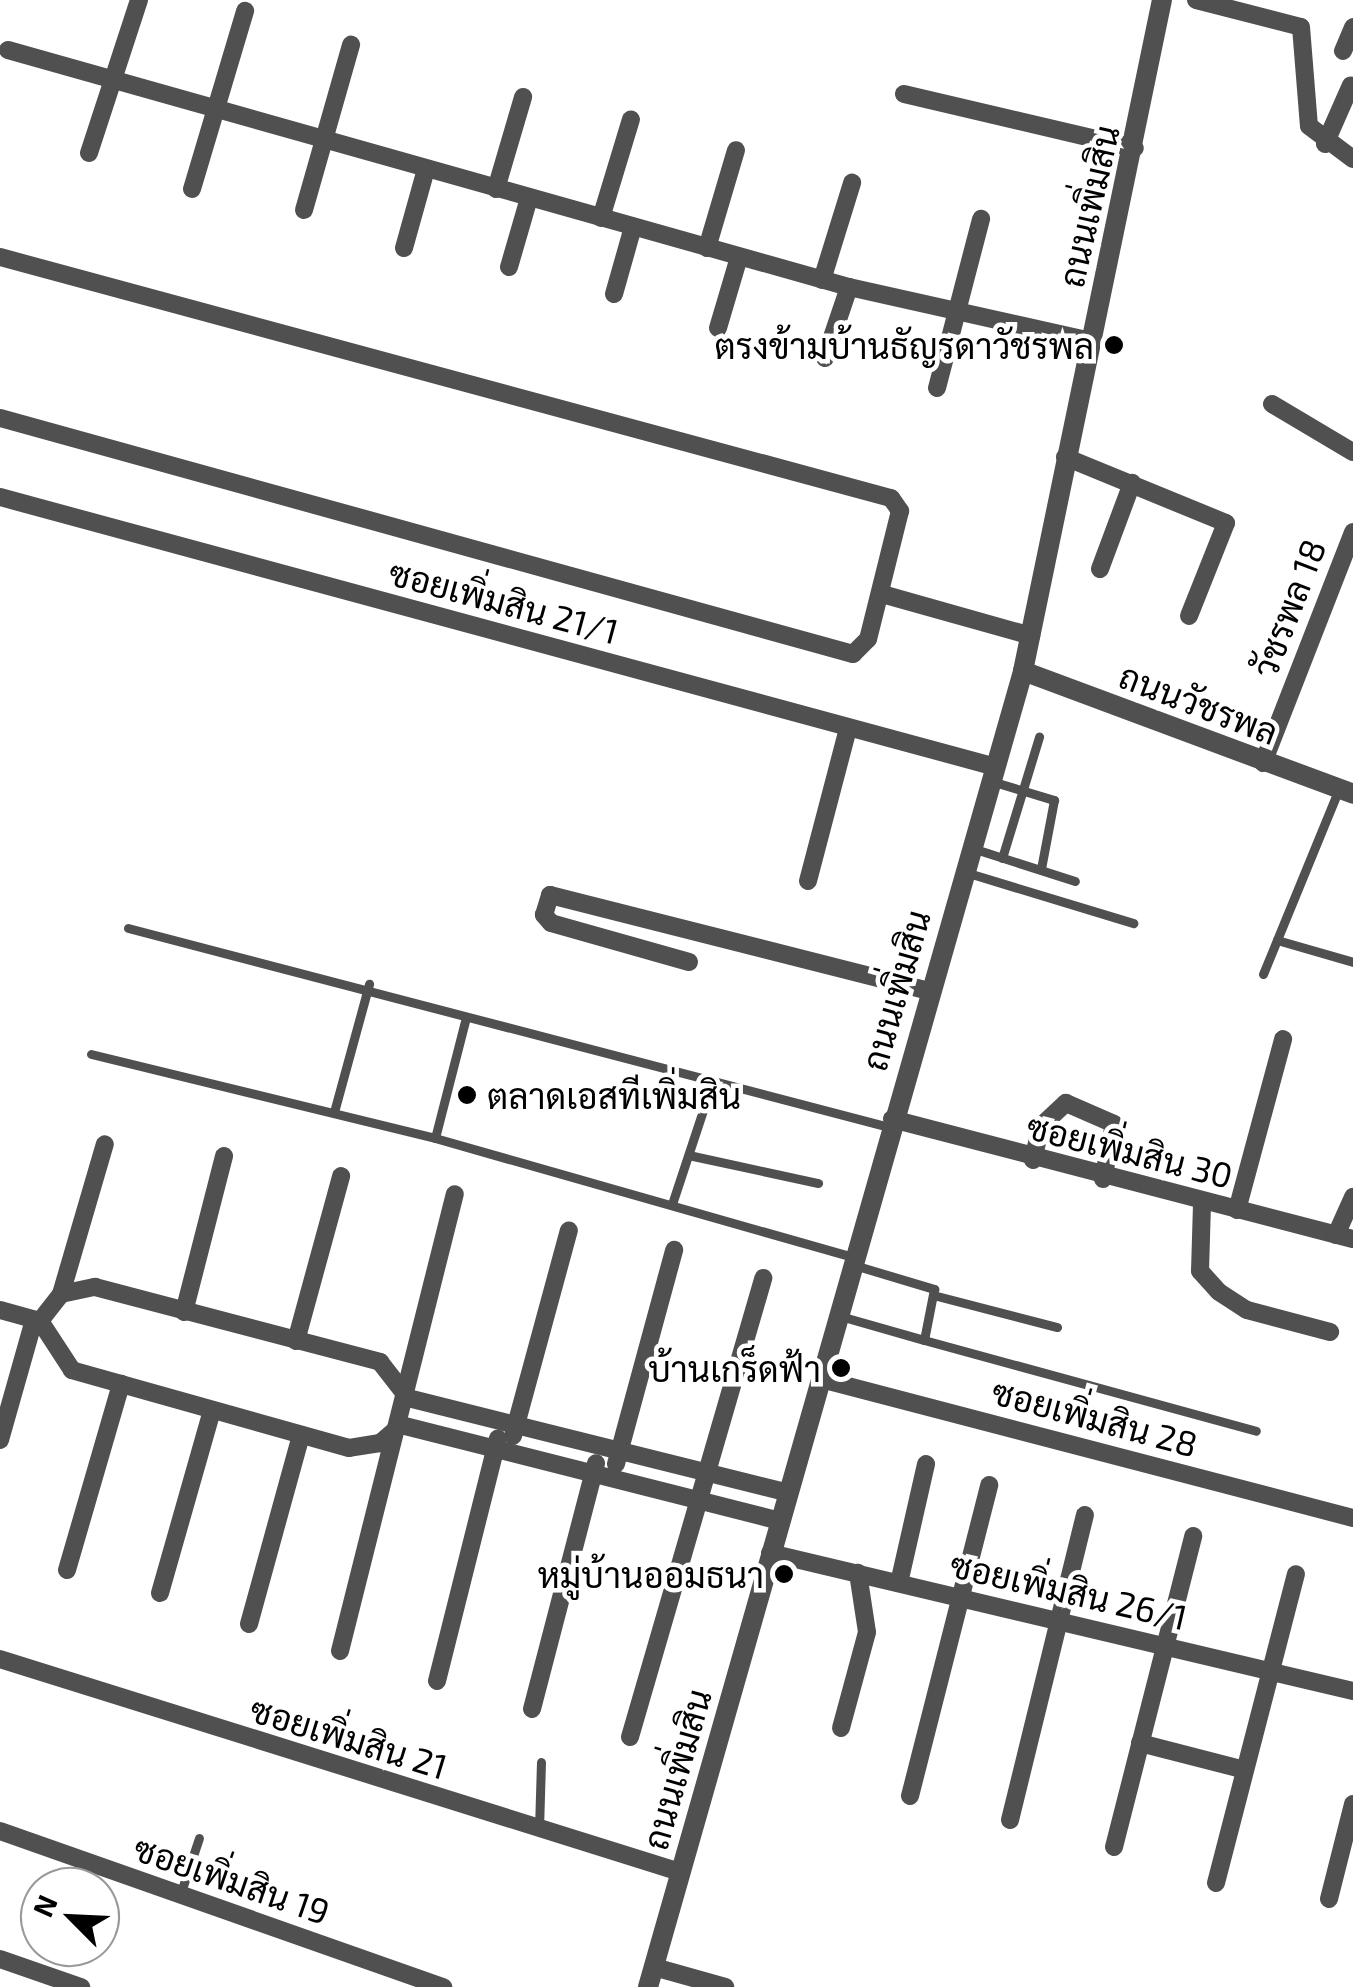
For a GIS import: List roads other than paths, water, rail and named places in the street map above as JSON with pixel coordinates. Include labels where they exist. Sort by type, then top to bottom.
[{"type":"street","points":[[90,153],[139,0]]},
{"type":"street","name":"ถนนเพิ่มสิน","points":[[651,1977],[840,1316],[890,1123],[1022,671],[1064,458],[1136,148],[1162,0]]},
{"type":"street","points":[[1196,0],[1302,27],[1309,126],[1325,144],[1353,159]]},
{"type":"street","points":[[192,189],[245,11]]},
{"type":"street","points":[[1343,51],[1353,28]]},
{"type":"street","points":[[304,210],[352,45]]},
{"type":"street","points":[[8,50],[848,288],[1090,342]]},
{"type":"street","points":[[1325,144],[1351,84]]},
{"type":"street","points":[[904,94],[1136,148]]},
{"type":"street","points":[[496,189],[523,97]]},
{"type":"street","points":[[601,218],[631,118]]},
{"type":"street","points":[[707,248],[736,150]]},
{"type":"street","points":[[404,248],[426,169]]},
{"type":"street","points":[[822,280],[852,184]]},
{"type":"street","points":[[509,267],[529,198]]},
{"type":"street","points":[[937,388],[981,219]]},
{"type":"street","points":[[614,294],[634,227]]},
{"type":"street","points":[[0,257],[890,498],[900,511],[868,639],[852,654],[0,418]]},
{"type":"street","points":[[718,328],[739,257]]},
{"type":"street","points":[[826,358],[848,288]]},
{"type":"street","points":[[1272,404],[1353,452]]},
{"type":"street","points":[[1064,458],[1226,523],[1190,616]]},
{"type":"street","points":[[1100,569],[1132,483]]},
{"type":"street","name":"ซอยเพิ่มสิน 21/1","points":[[0,497],[848,729],[990,773]]},
{"type":"street","name":"วัชรพล 18","points":[[1262,763],[1353,532]]},
{"type":"street","points":[[882,594],[1031,636]]},
{"type":"street","name":"ถนนวัชรพล","points":[[1022,671],[1346,791]]},
{"type":"street","points":[[808,881],[848,729]]},
{"type":"street","points":[[688,962],[551,923],[544,916],[550,894],[929,991]]},
{"type":"street","points":[[1237,1210],[1282,1040]]},
{"type":"street","points":[[1033,1160],[1041,1126],[1066,1103],[1114,1124],[1103,1179]]},
{"type":"street","name":"ซอยเพิ่มสิน 30","points":[[890,1123],[1344,1237]]},
{"type":"street","points":[[0,1440],[37,1320],[61,1294],[105,1144]]},
{"type":"street","points":[[184,1312],[224,1156]]},
{"type":"street","points":[[296,1341],[342,1176]]},
{"type":"street","points":[[340,1650],[408,1398],[455,1194]]},
{"type":"street","points":[[1344,1237],[1353,1196]]},
{"type":"street","points":[[1202,1204],[1200,1271],[1220,1292],[1248,1310],[1330,1332]]},
{"type":"street","points":[[437,1681],[508,1426],[569,1230]]},
{"type":"street","points":[[532,1709],[602,1476],[618,1454],[674,1250]]},
{"type":"street","points":[[630,1737],[763,1278]]},
{"type":"street","points":[[61,1294],[95,1287],[380,1362],[408,1398],[599,1450],[788,1492]]},
{"type":"street","points":[[0,1310],[37,1320],[59,1362],[121,1384],[301,1435],[367,1448],[401,1425],[780,1521]]},
{"type":"street","name":"ซอยเพิ่มสิน 28","points":[[821,1378],[1353,1518]]},
{"type":"street","points":[[67,1570],[121,1384]]},
{"type":"street","points":[[160,1594],[212,1410]]},
{"type":"street","points":[[250,1624],[301,1435]]},
{"type":"street","points":[[599,1450],[602,1476]]},
{"type":"street","points":[[899,1584],[926,1464]]},
{"type":"street","points":[[910,1796],[990,1486]]},
{"type":"street","points":[[1010,1820],[1085,1515]]},
{"type":"street","points":[[1114,1847],[1193,1536]]},
{"type":"street","name":"ซอยเพิ่มสิน 26/1","points":[[770,1553],[1353,1691]]},
{"type":"street","points":[[841,1728],[867,1632],[858,1574]]},
{"type":"street","points":[[1216,1883],[1296,1574]]},
{"type":"street","name":"ซอยเพิ่มสิน 21","points":[[0,1659],[680,1872]]},
{"type":"street","points":[[1140,1744],[1246,1770]]},
{"type":"street","points":[[1329,1899],[1353,1804]]},
{"type":"street","name":"ซอยเพิ่มสิน 19","points":[[0,1832],[443,1987]]},
{"type":"street","points":[[0,1959],[81,1987]]},
{"type":"street","points":[[651,1977],[725,1987]]},
{"type":"lane","points":[[1002,858],[1039,737]]},
{"type":"lane","points":[[990,773],[1056,806],[1041,869]]},
{"type":"lane","points":[[1262,974],[1346,791]]},
{"type":"lane","points":[[970,847],[1075,880]]},
{"type":"lane","points":[[963,872],[1133,923]]},
{"type":"lane","points":[[128,928],[369,984],[466,1016],[890,1123]]},
{"type":"lane","points":[[1277,940],[1353,962]]},
{"type":"lane","points":[[334,1112],[369,984]]},
{"type":"lane","points":[[435,1138],[466,1016]]},
{"type":"lane","points":[[91,1054],[435,1138],[672,1204],[926,1282],[937,1296],[1057,1327]]},
{"type":"lane","points":[[672,1204],[692,1156],[713,1080]]},
{"type":"lane","points":[[692,1156],[818,1183]]},
{"type":"lane","points":[[924,1340],[937,1296]]},
{"type":"lane","points":[[840,1316],[1256,1431]]},
{"type":"lane","points":[[539,1830],[541,1762]]},
{"type":"lane","points":[[180,1895],[199,1838]]},
{"type":"place","name":"ตรงข้ามบ้านธัญรดาวัชรพล","points":[[1114,345]]},
{"type":"place","name":"ตลาดเอสทีเพิ่มสิน","points":[[467,1095]]},
{"type":"place","name":"บ้านเกร็ดฟ้า","points":[[841,1368]]},
{"type":"place","name":"หมู่บ้านออมธนา","points":[[784,1574]]}]
